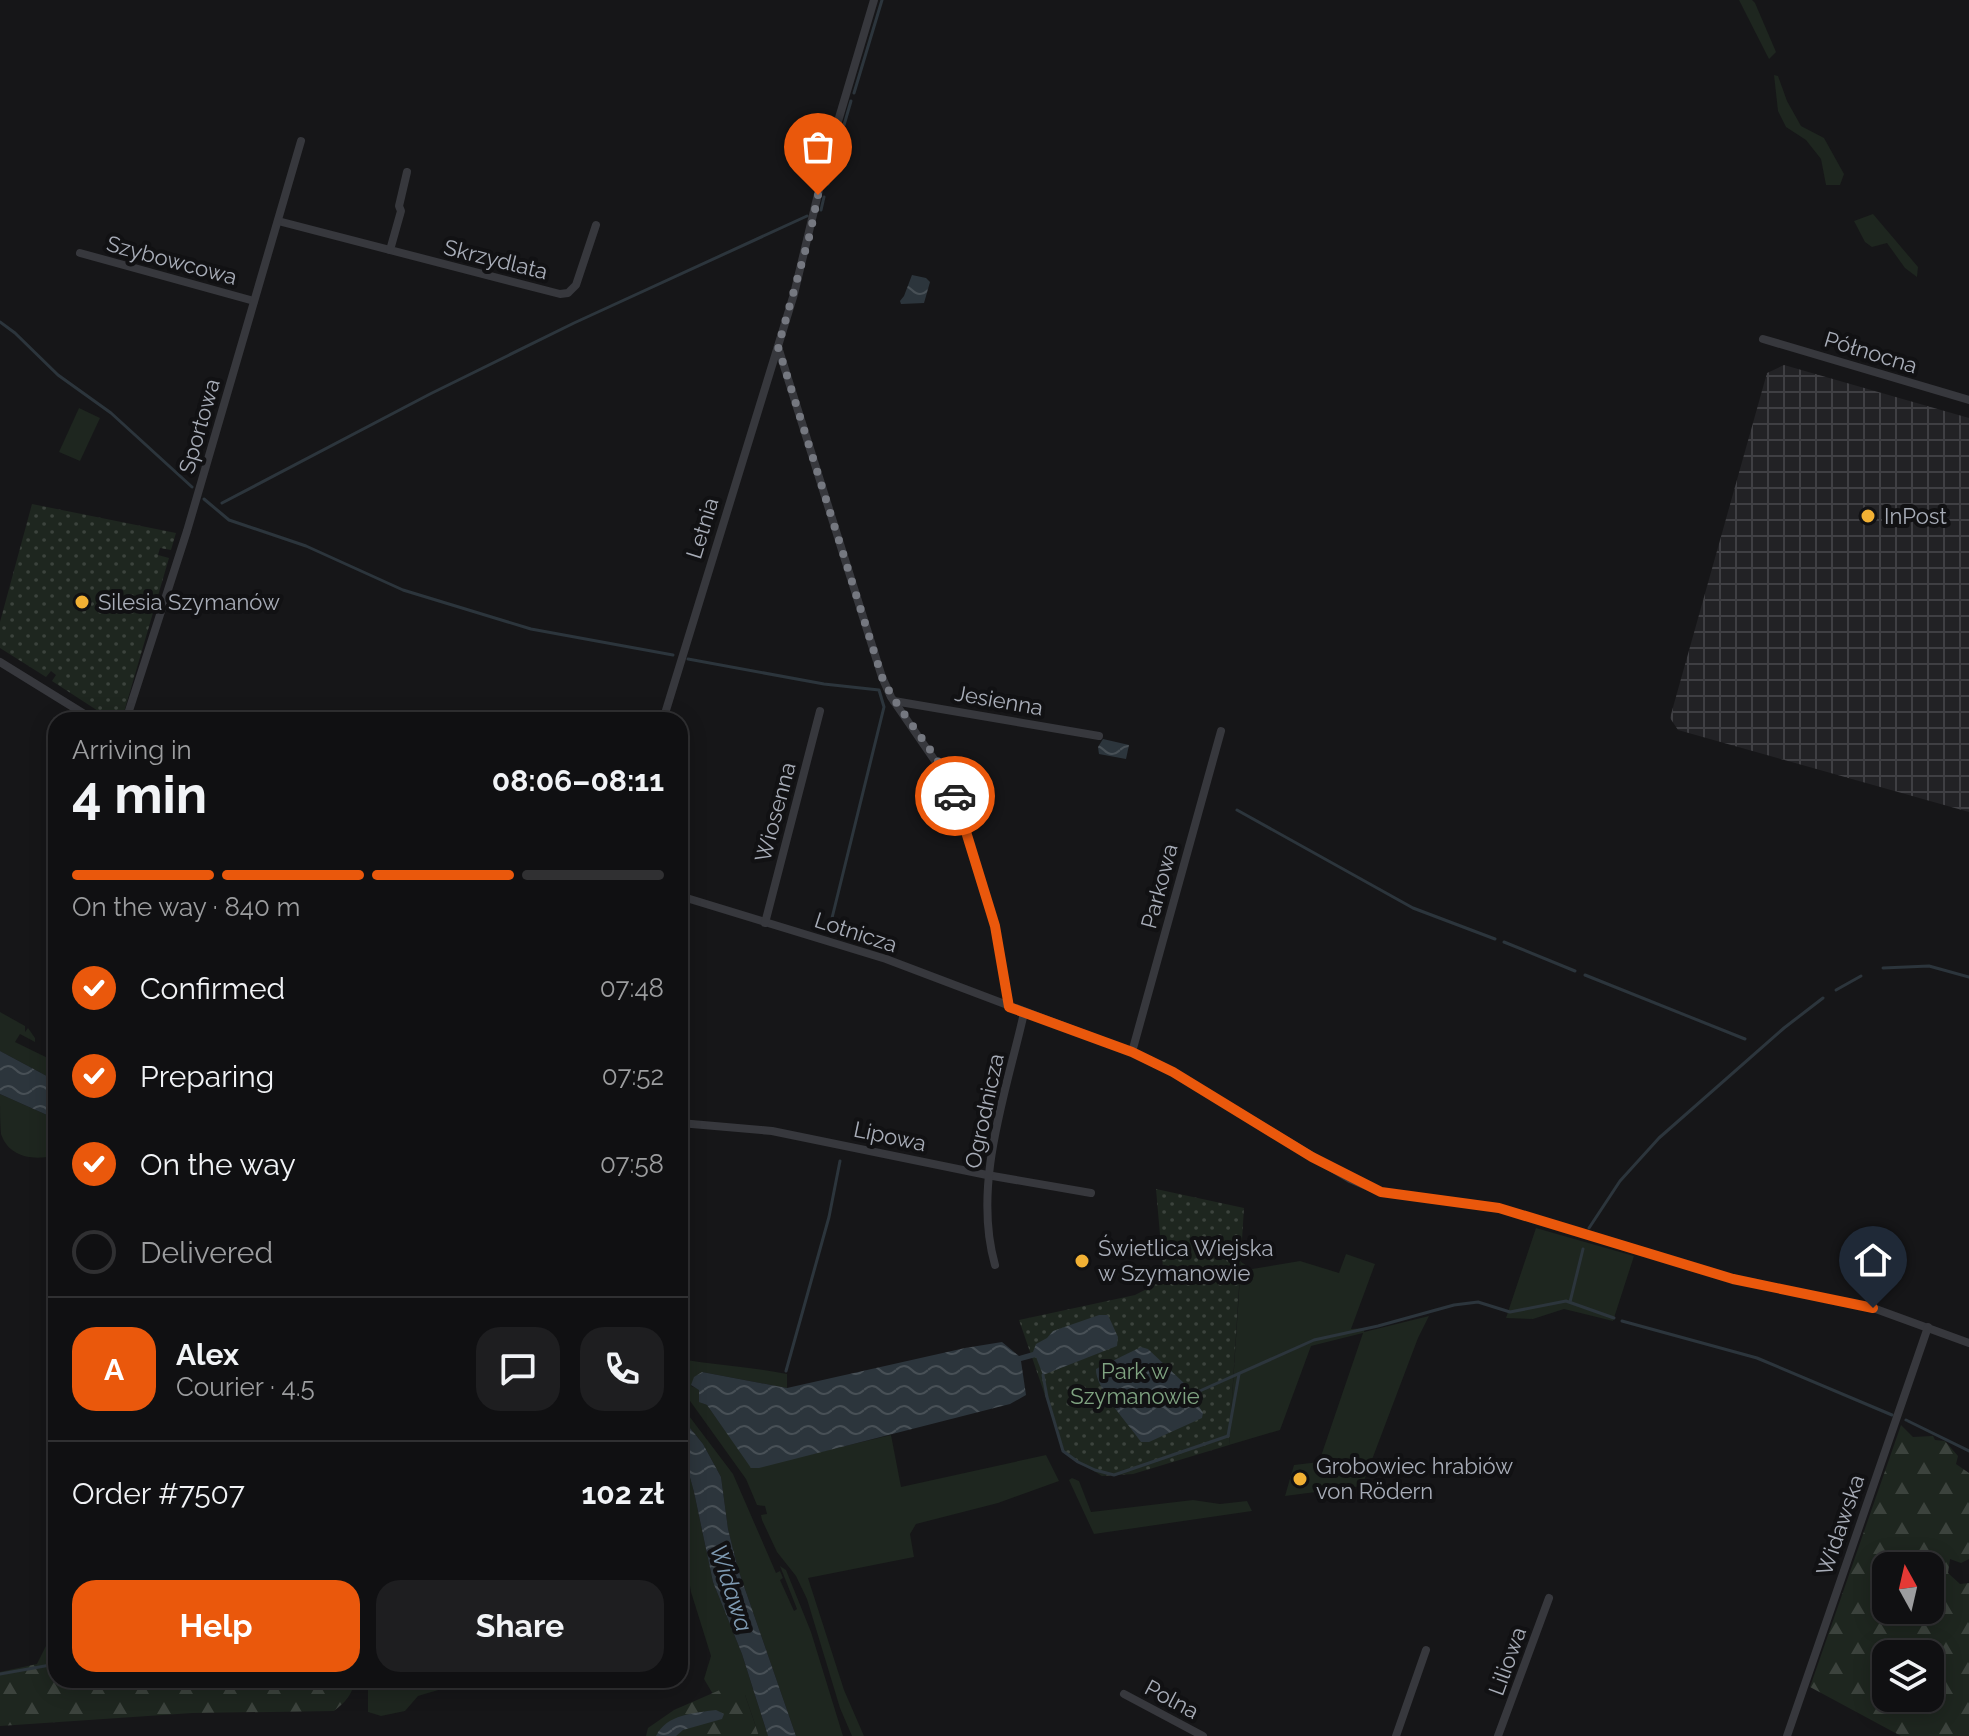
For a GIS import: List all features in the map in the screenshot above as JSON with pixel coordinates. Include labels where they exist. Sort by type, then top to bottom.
[{"type":"street","points":[[778,347],[810,234],[825,165],[874,0]]},
{"type":"street","name":"Sportowa","points":[[129,712],[187,531],[301,141]]},
{"type":"street","points":[[390,250],[401,211],[399,206],[407,172]]},
{"type":"street","name":"Skrzydlata","points":[[278,221],[545,291],[568,293],[576,285],[596,225]]},
{"type":"street","name":"Szybowcowa","points":[[80,253],[254,301]]},
{"type":"street","name":"Północna","points":[[1763,339],[1969,400]]},
{"type":"street","name":"Ogrodnicza","points":[[778,347],[873,650],[894,701],[951,784],[995,926],[1017,1010],[987,1175],[987,1232],[995,1265]]},
{"type":"street","name":"Letnia","points":[[665,712],[778,347]]},
{"type":"street","points":[[0,662],[81,712]]},
{"type":"street","name":"Jesienna","points":[[894,701],[1099,736]]},
{"type":"street","name":"Wiosenna","points":[[765,923],[820,711]]},
{"type":"street","name":"Parkowa","points":[[1132,1052],[1221,731]]},
{"type":"street","name":"Lotnicza","points":[[688,899],[886,959],[1132,1052]]},
{"type":"street","points":[[1132,1052],[1173,1072],[1350,1179],[1381,1192],[1499,1208],[1733,1279],[1873,1308],[1969,1343]]},
{"type":"street","name":"Lipowa","points":[[688,1124],[779,1132],[1091,1193]]},
{"type":"street","name":"Widawska","points":[[1787,1736],[1928,1327]]},
{"type":"street","name":"Liliowa","points":[[1498,1736],[1549,1598]]},
{"type":"street","points":[[1396,1736],[1426,1650]]},
{"type":"street","name":"Polna","points":[[1124,1694],[1203,1736]]},
{"type":"shaded area","points":[[1784,365],[1969,418],[1969,812],[1678,730],[1670,718],[1767,373]]},
{"type":"green space","points":[[1739,0],[1755,3],[1776,52],[1769,59]]},
{"type":"green space","points":[[1774,75],[1778,76],[1801,126],[1824,138],[1844,174],[1840,185],[1826,185],[1821,159],[1806,140],[1786,127],[1778,111]]},
{"type":"green space","points":[[1873,214],[1918,267],[1917,277],[1905,268],[1887,243],[1872,247],[1865,242],[1854,221]]},
{"type":"green space","points":[[79,408],[100,418],[80,461],[59,452]]},
{"type":"green space","points":[[32,504],[176,533],[171,550],[160,548],[158,555],[169,558],[124,712],[100,712],[52,681],[56,675],[51,671],[46,677],[0,648],[0,622]]},
{"type":"green space","points":[[0,1012],[25,1026],[25,1032],[28,1028],[35,1042],[20,1034],[15,1042],[48,1058],[48,1077],[0,1051]]},
{"type":"green space","points":[[0,1094],[48,1115],[48,1156],[16,1153],[1,1134]]},
{"type":"green space","name":"Park w Szymanowie","points":[[1156,1189],[1244,1208],[1229,1445],[1133,1474],[1102,1476],[1065,1453],[1019,1320],[1135,1295],[1164,1280]]},
{"type":"green space","points":[[1536,1228],[1634,1256],[1613,1321],[1564,1309],[1533,1319],[1506,1318]]},
{"type":"green space","points":[[1346,1254],[1375,1264],[1351,1329],[1365,1328],[1364,1332],[1429,1316],[1362,1486],[1285,1496],[1294,1465],[1319,1462],[1363,1333],[1311,1346],[1280,1430],[1229,1445],[1241,1262],[1252,1269],[1300,1261],[1339,1273]]},
{"type":"green space","points":[[688,1360],[787,1374],[787,1388],[702,1372],[691,1386],[699,1389],[702,1403],[707,1405],[752,1468],[891,1435],[901,1487],[1046,1455],[1059,1481],[998,1503],[916,1524],[910,1534],[914,1557],[808,1578],[844,1690],[864,1736],[852,1736],[840,1708],[807,1599],[796,1576],[777,1552],[762,1520],[761,1515],[767,1514],[765,1506],[757,1505],[746,1479],[688,1398]]},
{"type":"green space","points":[[688,1415],[733,1474],[776,1573],[780,1571],[783,1578],[780,1580],[794,1611],[797,1609],[780,1566],[786,1570],[811,1632],[843,1736],[796,1736],[738,1569],[728,1529],[721,1477],[703,1444],[688,1425]]},
{"type":"green space","points":[[1901,1425],[1913,1437],[1933,1436],[1935,1440],[1945,1441],[1958,1456],[1956,1464],[1969,1473],[1969,1559],[1961,1563],[1950,1559],[1948,1573],[1960,1584],[1969,1583],[1969,1736],[1901,1736],[1810,1687]]},
{"type":"green space","points":[[688,1470],[713,1582],[742,1654],[768,1736],[759,1736],[745,1695],[714,1696],[704,1679],[711,1656],[688,1574]]},
{"type":"green space","points":[[1069,1480],[1079,1481],[1091,1512],[1193,1500],[1220,1504],[1247,1501],[1252,1511],[1094,1534]]},
{"type":"green space","points":[[48,1642],[48,1688],[352,1688],[348,1698],[334,1711],[192,1713],[0,1726],[0,1672],[37,1664]]},
{"type":"green space","points":[[729,1686],[745,1695],[759,1736],[646,1736],[648,1728],[674,1710]]},
{"type":"green space","points":[[368,1688],[445,1688],[418,1696],[405,1711],[381,1716],[368,1712]]},
{"type":"water","points":[[912,275],[930,282],[924,303],[901,304],[900,301]]},
{"type":"water","points":[[1103,739],[1129,745],[1126,759],[1099,754],[1098,747]]},
{"type":"water","points":[[0,1051],[48,1077],[48,1115],[0,1094]]},
{"type":"water","points":[[1099,1315],[1108,1315],[1118,1337],[1117,1346],[1043,1375],[1036,1357],[1021,1361],[1026,1395],[1010,1404],[759,1468],[751,1468],[707,1405],[699,1402],[699,1390],[691,1385],[694,1377],[702,1372],[787,1388],[1002,1342],[1019,1356],[1033,1352],[1036,1344],[1053,1331]]},
{"type":"water","points":[[1141,1347],[1148,1349],[1186,1385],[1203,1413],[1202,1418],[1149,1442],[1141,1442],[1112,1405],[1096,1369]]},
{"type":"water","name":"Widawa","points":[[688,1425],[703,1444],[721,1477],[728,1529],[738,1569],[796,1736],[768,1736],[742,1654],[713,1582],[688,1470]]},
{"type":"water","points":[[716,1710],[724,1714],[722,1719],[683,1730],[676,1736],[656,1736],[674,1719]]},
{"type":"waterway","points":[[854,93],[882,0]]},
{"type":"waterway","points":[[844,125],[851,101]]},
{"type":"waterway","points":[[828,184],[842,134]]},
{"type":"waterway","points":[[821,210],[824,197]]},
{"type":"waterway","points":[[222,503],[574,323],[807,216]]},
{"type":"waterway","points":[[0,322],[58,375],[111,413],[192,487]]},
{"type":"waterway","points":[[204,499],[229,520],[306,546],[403,590],[531,629],[673,655]]},
{"type":"waterway","points":[[688,659],[824,684],[879,690],[884,707],[832,918]]},
{"type":"waterway","points":[[1237,810],[1413,908],[1495,939]]},
{"type":"waterway","points":[[1504,942],[1575,971]]},
{"type":"waterway","points":[[1883,968],[1929,966],[1969,977]]},
{"type":"waterway","points":[[1585,975],[1745,1039]]},
{"type":"waterway","points":[[1836,990],[1861,976]]},
{"type":"waterway","points":[[1589,1228],[1620,1181],[1659,1138],[1784,1028],[1823,998]]},
{"type":"waterway","points":[[786,1371],[829,1217],[840,1161]]},
{"type":"waterway","points":[[1570,1302],[1583,1249]]},
{"type":"waterway","points":[[1193,1394],[1314,1340],[1454,1305],[1478,1302],[1510,1312],[1566,1301],[1614,1318]]},
{"type":"waterway","points":[[1622,1321],[1757,1358],[1892,1415]]},
{"type":"waterway","points":[[1043,1375],[1063,1451],[1078,1462],[1114,1475],[1228,1436],[1239,1374]]},
{"type":"waterway","points":[[1906,1420],[1969,1451]]},
{"type":"waterway","points":[[0,1674],[48,1665]]},
{"type":"way so far","points":[[818,195],[778,347],[882,677],[891,697],[951,784],[955,796]]},
{"type":"place","name":"InPost","points":[[1868,516]]},
{"type":"place","name":"Silesia Szymanów","points":[[82,602]]},
{"type":"place","name":"Świetlica Wiejska w Szymanowie","points":[[1082,1261]]},
{"type":"place","name":"Grobowiec hrabiów von Rödern","points":[[1300,1479]]},
{"type":"route","points":[[955,796],[995,926],[1009,1007],[1132,1052],[1173,1072],[1350,1179],[1381,1192],[1499,1208],[1733,1279],[1873,1308]]}]
